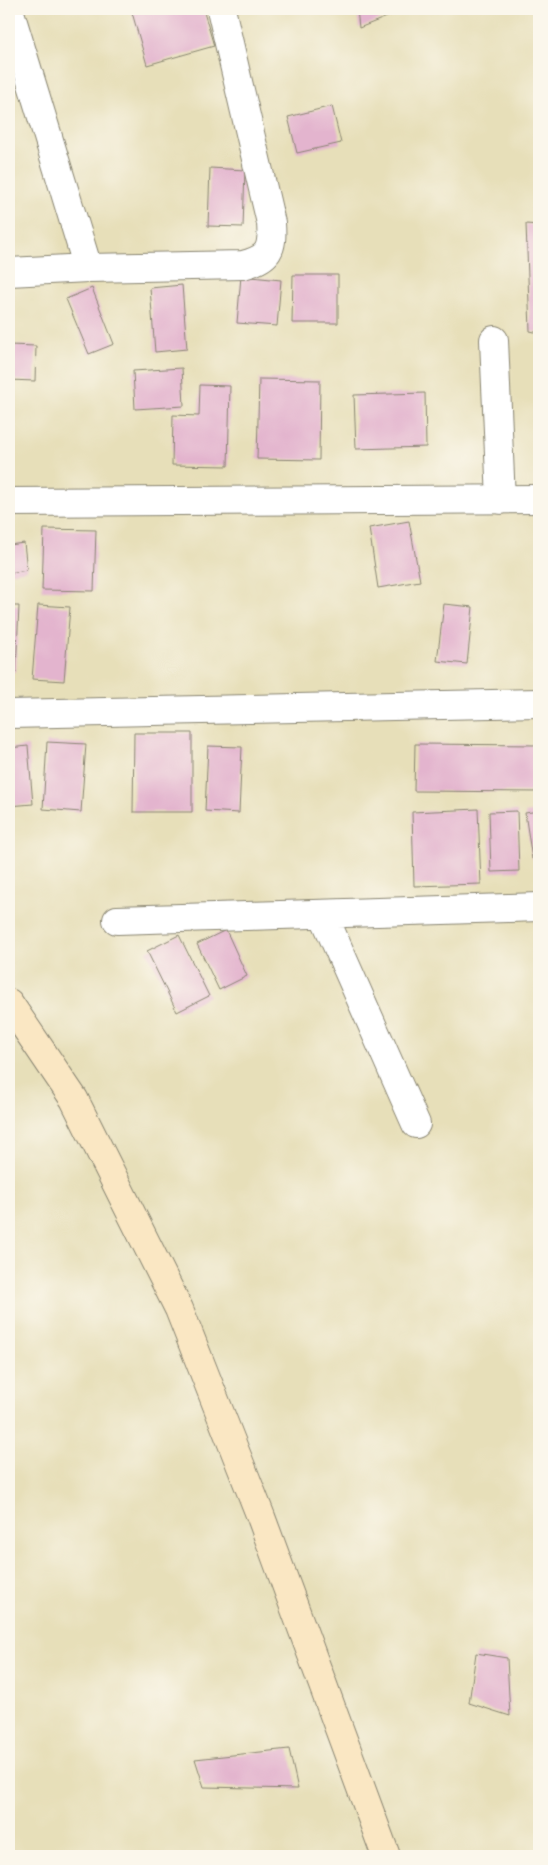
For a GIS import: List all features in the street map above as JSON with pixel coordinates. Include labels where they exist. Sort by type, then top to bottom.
[{"type":"street","points":[[9,272],[88,268],[242,265],[257,261],[268,251],[272,240],[271,224],[221,9]]},
{"type":"street","points":[[9,10],[88,268]]},
{"type":"street","points":[[494,340],[501,500]]},
{"type":"street","points":[[9,502],[539,499]]},
{"type":"street","points":[[9,714],[539,703]]},
{"type":"street","points":[[117,920],[539,906]]},
{"type":"street","points":[[323,914],[416,1124]]},
{"type":"street","points":[[9,1004],[74,1099],[179,1309],[261,1517],[386,1856]]},
{"type":"building","points":[[131,9],[203,9],[214,46],[147,65]]},
{"type":"building","points":[[357,9],[407,9],[359,28]]},
{"type":"building","points":[[332,106],[341,143],[297,153],[288,117]]},
{"type":"building","points":[[210,168],[245,170],[243,227],[208,226]]},
{"type":"building","points":[[526,224],[539,225],[539,333],[530,331]]},
{"type":"building","points":[[293,275],[338,275],[338,323],[292,323]]},
{"type":"building","points":[[241,276],[281,280],[277,326],[237,323]]},
{"type":"building","points":[[182,285],[187,349],[155,352],[150,288]]},
{"type":"building","points":[[92,288],[114,344],[89,354],[66,299]]},
{"type":"building","points":[[9,345],[36,346],[35,381],[9,380]]},
{"type":"building","points":[[182,368],[184,406],[135,409],[133,371]]},
{"type":"building","points":[[259,379],[320,380],[319,460],[257,459]]},
{"type":"building","points":[[200,385],[230,386],[228,466],[172,465],[173,415],[199,416]]},
{"type":"building","points":[[425,393],[426,447],[356,449],[354,395]]},
{"type":"building","points":[[409,521],[420,581],[378,588],[369,528]]},
{"type":"building","points":[[44,529],[96,530],[94,591],[42,590]]},
{"type":"building","points":[[24,543],[27,570],[9,573],[9,545]]},
{"type":"building","points":[[444,604],[473,607],[467,664],[437,661]]},
{"type":"building","points":[[38,605],[70,607],[64,681],[32,679]]},
{"type":"building","points":[[9,606],[19,606],[16,672],[9,672]]},
{"type":"building","points":[[538,649],[539,669],[536,669]]},
{"type":"building","points":[[134,733],[192,733],[192,812],[133,812]]},
{"type":"building","points":[[47,742],[86,744],[81,812],[43,809]]},
{"type":"building","points":[[415,744],[539,745],[539,792],[414,791]]},
{"type":"building","points":[[28,746],[33,804],[9,806],[9,748]]},
{"type":"building","points":[[208,746],[242,747],[239,813],[205,811]]},
{"type":"building","points":[[478,809],[481,884],[414,886],[412,812]]},
{"type":"building","points":[[517,811],[519,871],[491,872],[489,812]]},
{"type":"building","points":[[539,811],[539,858],[532,859],[525,813]]},
{"type":"building","points":[[226,930],[247,976],[219,990],[197,944]]},
{"type":"building","points":[[179,935],[209,996],[177,1012],[147,951]]},
{"type":"building","points":[[476,1653],[507,1658],[510,1716],[469,1703]]},
{"type":"building","points":[[289,1749],[298,1789],[204,1787],[195,1759]]}]
